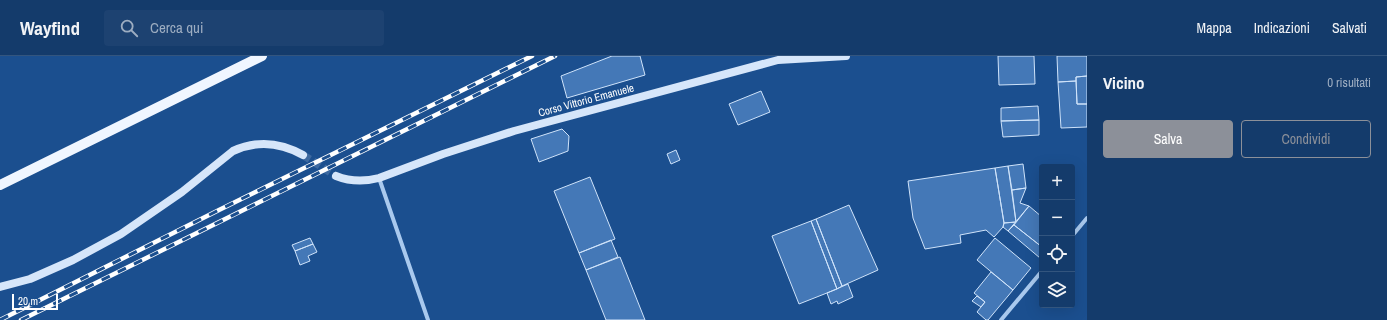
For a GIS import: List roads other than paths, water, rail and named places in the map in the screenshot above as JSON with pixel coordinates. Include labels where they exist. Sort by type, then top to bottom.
[{"type":"main road","points":[[0,185],[262,56]]},
{"type":"main road","name":"Corso Vittorio Emanuele","points":[[336,176],[344,179],[360,181],[379,178],[443,154],[514,131],[778,60],[846,56]]},
{"type":"main road","points":[[0,287],[30,279],[66,264],[121,234],[182,192],[233,151],[243,146],[254,144],[275,144],[294,150],[303,155]]},
{"type":"street","points":[[379,178],[428,320]]},
{"type":"street","points":[[1075,232],[1087,218]]},
{"type":"street","points":[[1001,320],[1041,272]]},
{"type":"tunnel","points":[[303,155],[336,176]]},
{"type":"railway","points":[[0,320],[532,56]]},
{"type":"railway","points":[[21,320],[555,56]]}]
